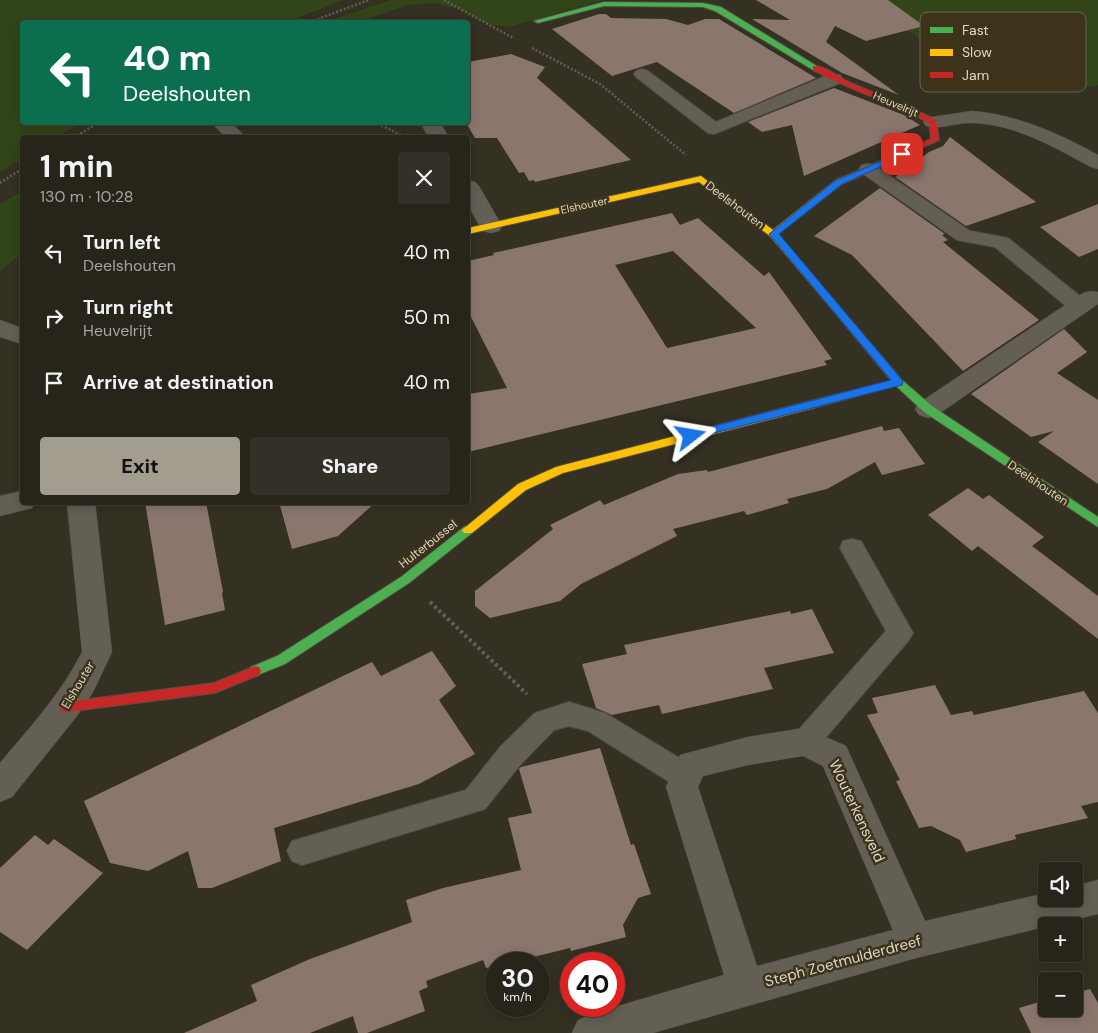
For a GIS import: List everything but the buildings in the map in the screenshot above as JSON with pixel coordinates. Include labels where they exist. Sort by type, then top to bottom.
[{"type":"street","name":"Heuvelrijt","points":[[538,21],[604,4],[705,3],[834,79],[912,109],[933,122],[935,140],[838,182],[774,234]]},
{"type":"street","points":[[933,122],[970,117],[1009,122],[1043,134],[1098,163]]},
{"type":"street","name":"Elshouter","points":[[470,231],[701,179]]},
{"type":"street","name":"Deelshouten","points":[[701,179],[774,234],[898,382],[928,409],[1098,523]]},
{"type":"street","points":[[470,189],[491,226]]},
{"type":"street","points":[[928,409],[1085,302]]},
{"type":"street","points":[[0,328],[20,335]]},
{"type":"street","name":"Hulterbussel","points":[[66,707],[216,688],[280,660],[406,580],[522,487],[560,470],[898,382]]},
{"type":"street","points":[[0,506],[20,501]]},
{"type":"street","name":"Elshouter","points":[[0,787],[66,707],[82,683],[97,652],[81,505]]},
{"type":"street","points":[[746,987],[682,788],[691,765],[748,751],[805,742]]},
{"type":"street","name":"Wouterkensveld","points":[[805,742],[834,756],[916,940]]},
{"type":"street","name":"Steph Zoetmulderdreef","points":[[591,1033],[746,987],[916,940],[1098,897]]},
{"type":"lane","points":[[642,74],[714,129],[834,79]]},
{"type":"lane","points":[[223,125],[234,135]]},
{"type":"lane","points":[[868,169],[964,236],[1001,242],[1085,302]]},
{"type":"lane","points":[[805,742],[900,633],[852,548]]},
{"type":"lane","points":[[302,851],[475,800],[510,756],[545,722],[552,718],[569,714],[595,721],[686,777]]},
{"type":"path","points":[[315,20],[369,0]]},
{"type":"path","points":[[444,0],[516,40]]},
{"type":"path","points":[[525,44],[600,84],[685,153],[701,179]]},
{"type":"path","points":[[78,135],[94,125]]},
{"type":"path","points":[[380,125],[400,135]]},
{"type":"path","points":[[0,182],[20,170]]},
{"type":"path","points":[[406,580],[552,718]]},
{"type":"green space","points":[[0,0],[344,0],[292,20],[20,20],[20,125],[78,125],[60,135],[20,135],[20,160],[0,172]]},
{"type":"green space","points":[[391,0],[602,0],[509,27],[490,25],[457,8],[434,3],[407,5],[366,20],[331,20]]},
{"type":"green space","points":[[861,0],[1098,0],[1098,85],[1086,87],[1086,12],[920,12],[920,39]]},
{"type":"green space","points":[[20,192],[20,258],[17,257],[0,271],[0,204]]},
{"type":"traffic: fast","points":[[538,21],[604,4],[703,5],[718,9],[816,68]]},
{"type":"traffic: fast","points":[[834,306],[898,382],[928,409],[1098,523]]},
{"type":"traffic: fast","points":[[255,671],[281,660],[405,580],[468,530]]},
{"type":"traffic: slow","points":[[773,234],[839,182],[853,176]]},
{"type":"traffic: slow","points":[[470,231],[701,179],[773,234],[834,306]]},
{"type":"traffic: slow","points":[[468,530],[522,487],[560,470],[810,405]]},
{"type":"traffic: jam","points":[[816,68],[933,122],[935,140],[853,176]]},
{"type":"traffic: jam","points":[[810,405],[898,382]]},
{"type":"traffic: jam","points":[[66,707],[215,688],[255,671]]},
{"type":"route","points":[[691,436],[898,382],[774,234],[838,182],[902,154]]}]
